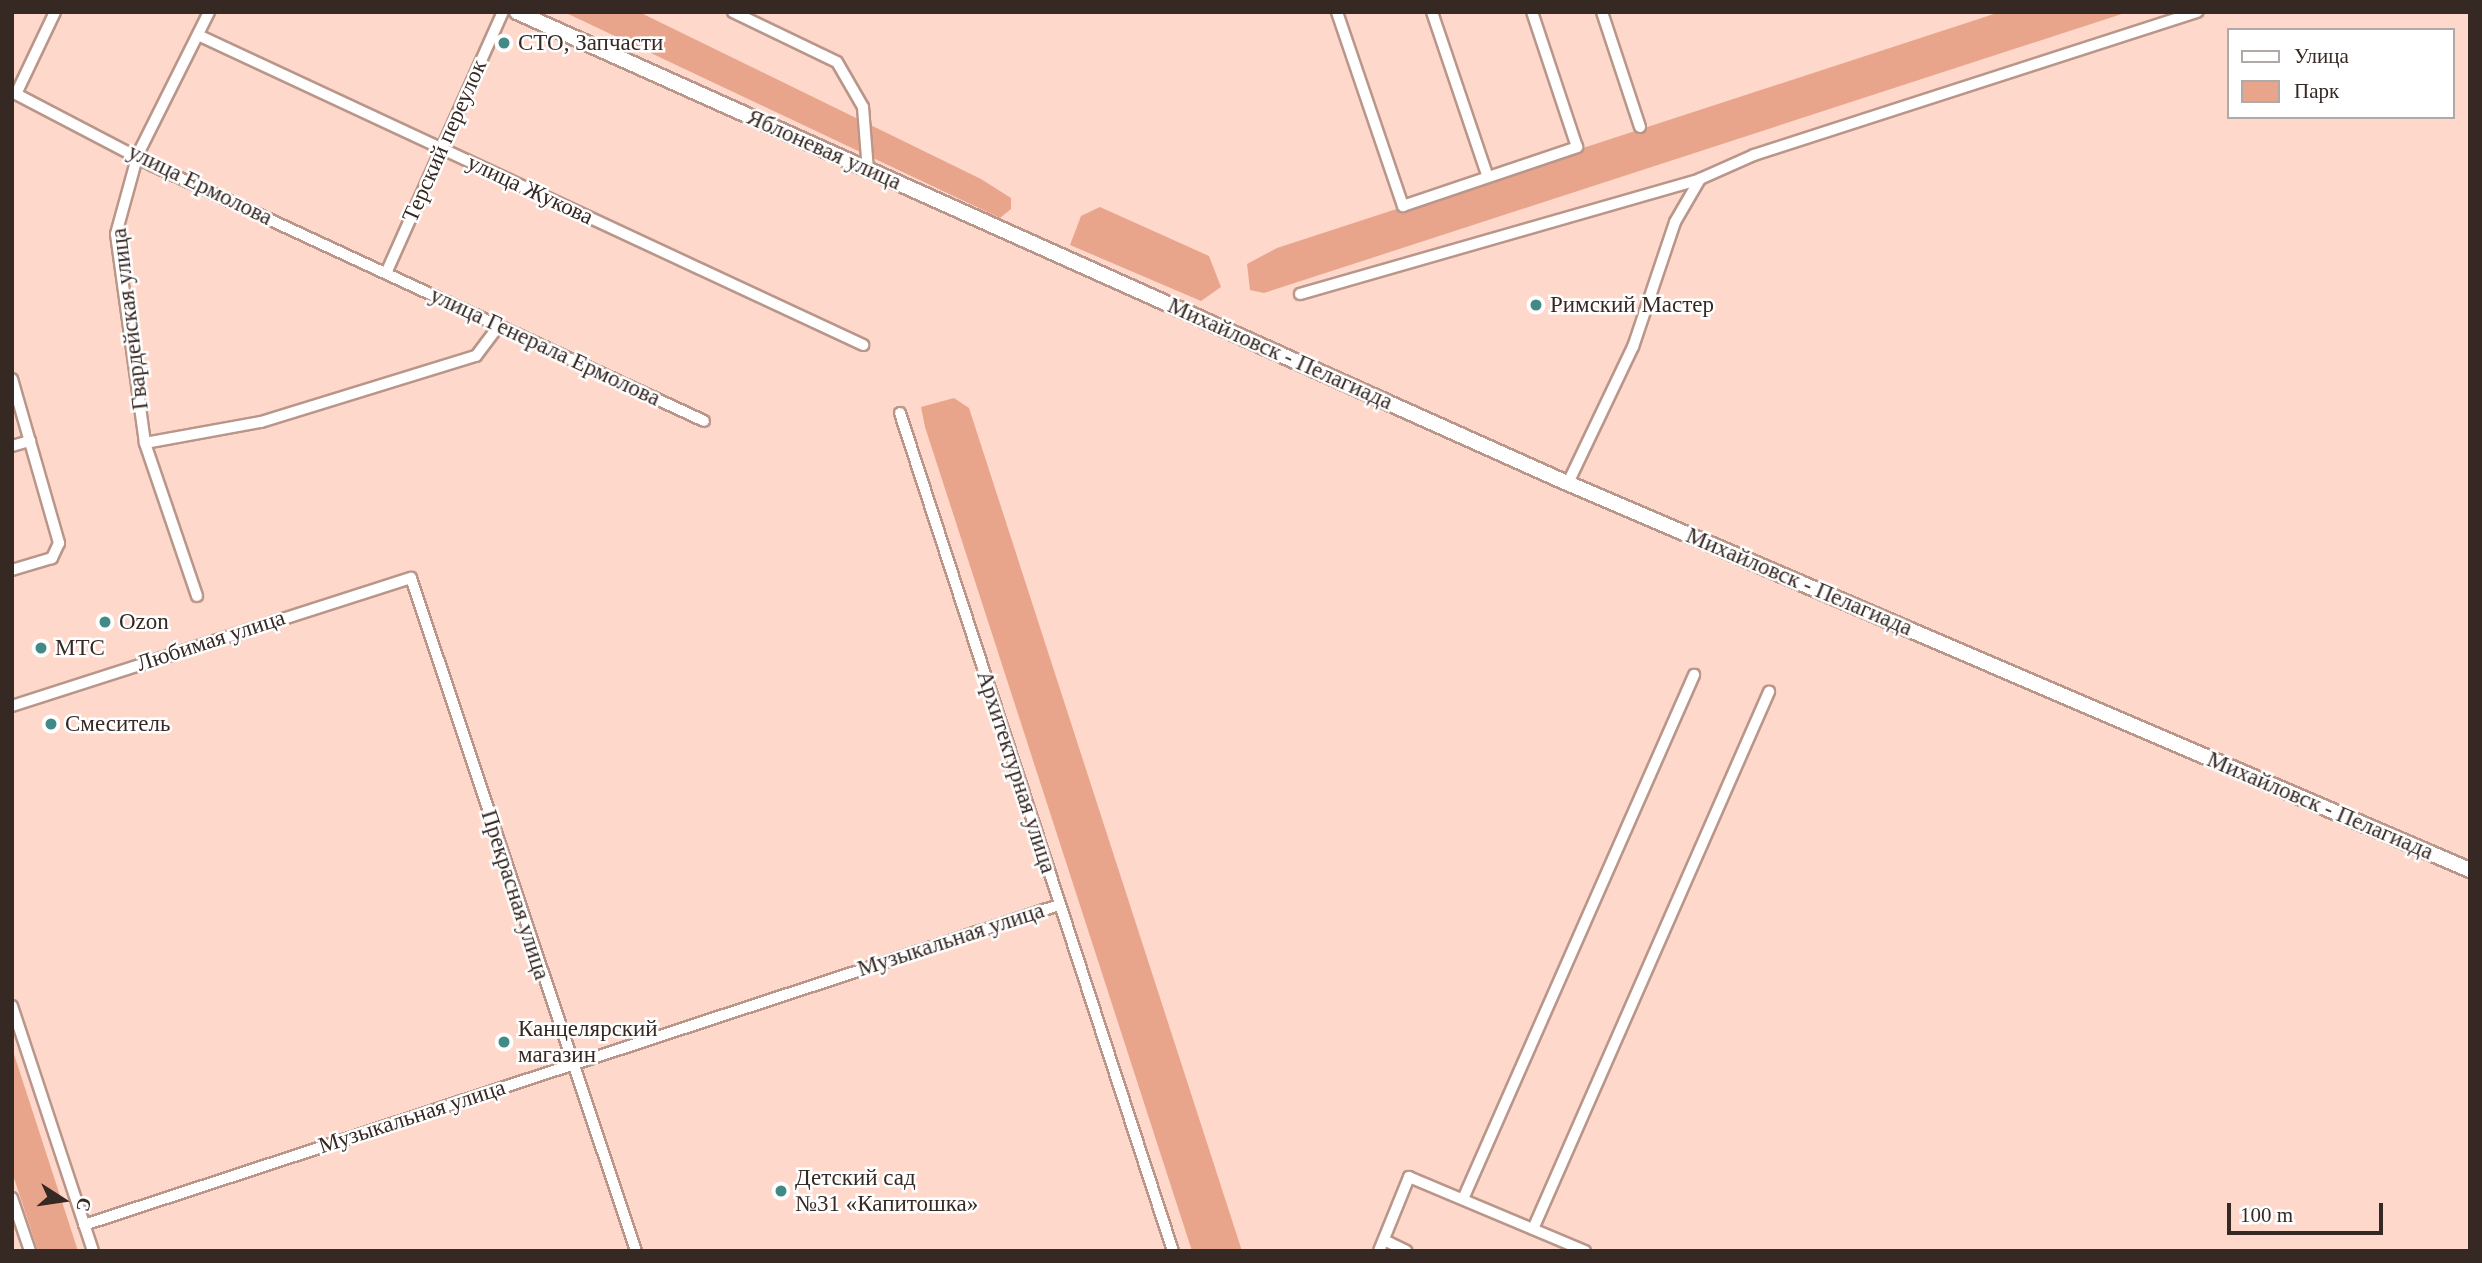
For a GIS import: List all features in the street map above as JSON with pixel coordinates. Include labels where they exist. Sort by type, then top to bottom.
[{"type":"street","name":"улица Ермолова","points":[[55,12],[16,94],[387,271]]},
{"type":"street","name":"Гвардейская улица","points":[[197,596],[145,443],[116,234],[138,154],[209,12]]},
{"type":"street","name":"Терский переулок","points":[[387,271],[503,12]]},
{"type":"street","name":"Яблоневая улица","points":[[517,12],[1131,288]]},
{"type":"street","points":[[733,12],[837,62],[863,107],[868,170]]},
{"type":"street","points":[[1337,12],[1403,206],[1577,147],[1532,12]]},
{"type":"street","points":[[1432,12],[1488,177]]},
{"type":"street","points":[[1602,12],[1640,127]]},
{"type":"street","points":[[1300,294],[1700,178],[1754,155],[2197,12]]},
{"type":"street","name":"улица Жукова","points":[[198,35],[863,345]]},
{"type":"street","points":[[1568,483],[1633,347],[1675,222],[1700,178]]},
{"type":"street","name":"улица Генерала Ермолова","points":[[387,271],[498,327],[704,421]]},
{"type":"street","name":"Михайловск - Пелагиада","points":[[1131,288],[1568,483],[2470,870]]},
{"type":"street","points":[[145,443],[261,422],[476,356],[498,327]]},
{"type":"street","points":[[12,379],[59,543],[52,558],[12,570]]},
{"type":"street","name":"Архитектурная улица","points":[[900,414],[1173,1251]]},
{"type":"street","points":[[12,446],[30,441]]},
{"type":"street","name":"Любимая улица","points":[[12,706],[411,578]]},
{"type":"street","name":"Прекрасная улица","points":[[411,578],[571,1065],[636,1251]]},
{"type":"street","points":[[1463,1199],[1694,676]]},
{"type":"street","points":[[1533,1229],[1769,692]]},
{"type":"street","name":"Музыкальная улица","points":[[84,1225],[1059,905]]},
{"type":"street","points":[[12,1006],[93,1251]]},
{"type":"street","points":[[1407,1251],[1381,1246],[1409,1177],[1585,1251]]},
{"type":"street","points":[[12,1198],[30,1251]]},
{"type":"green space","points":[[564,12],[639,12],[981,179],[1011,198],[1011,209],[1000,218]]},
{"type":"green space","points":[[2000,12],[2128,12],[1264,293],[1250,290],[1247,264],[1277,248]]},
{"type":"green space","points":[[1100,207],[1209,256],[1221,287],[1201,301],[1070,245],[1081,216]]},
{"type":"green space","points":[[954,398],[969,408],[1242,1251],[1192,1251],[925,427],[921,407]]},
{"type":"green space","points":[[12,1048],[78,1251],[38,1251],[12,1172]]},
{"type":"place","name":"СТО, Запчасти","points":[[504,43]]},
{"type":"place","name":"Римский Мастер","points":[[1536,305]]},
{"type":"place","name":"Ozon","points":[[105,622]]},
{"type":"place","name":"МТС","points":[[41,648]]},
{"type":"place","name":"Смеситель","points":[[51,724]]},
{"type":"place","name":"Канцелярский магазин","points":[[504,1042]]},
{"type":"place","name":"Детский сад №31 «Капитошка»","points":[[781,1191]]}]
